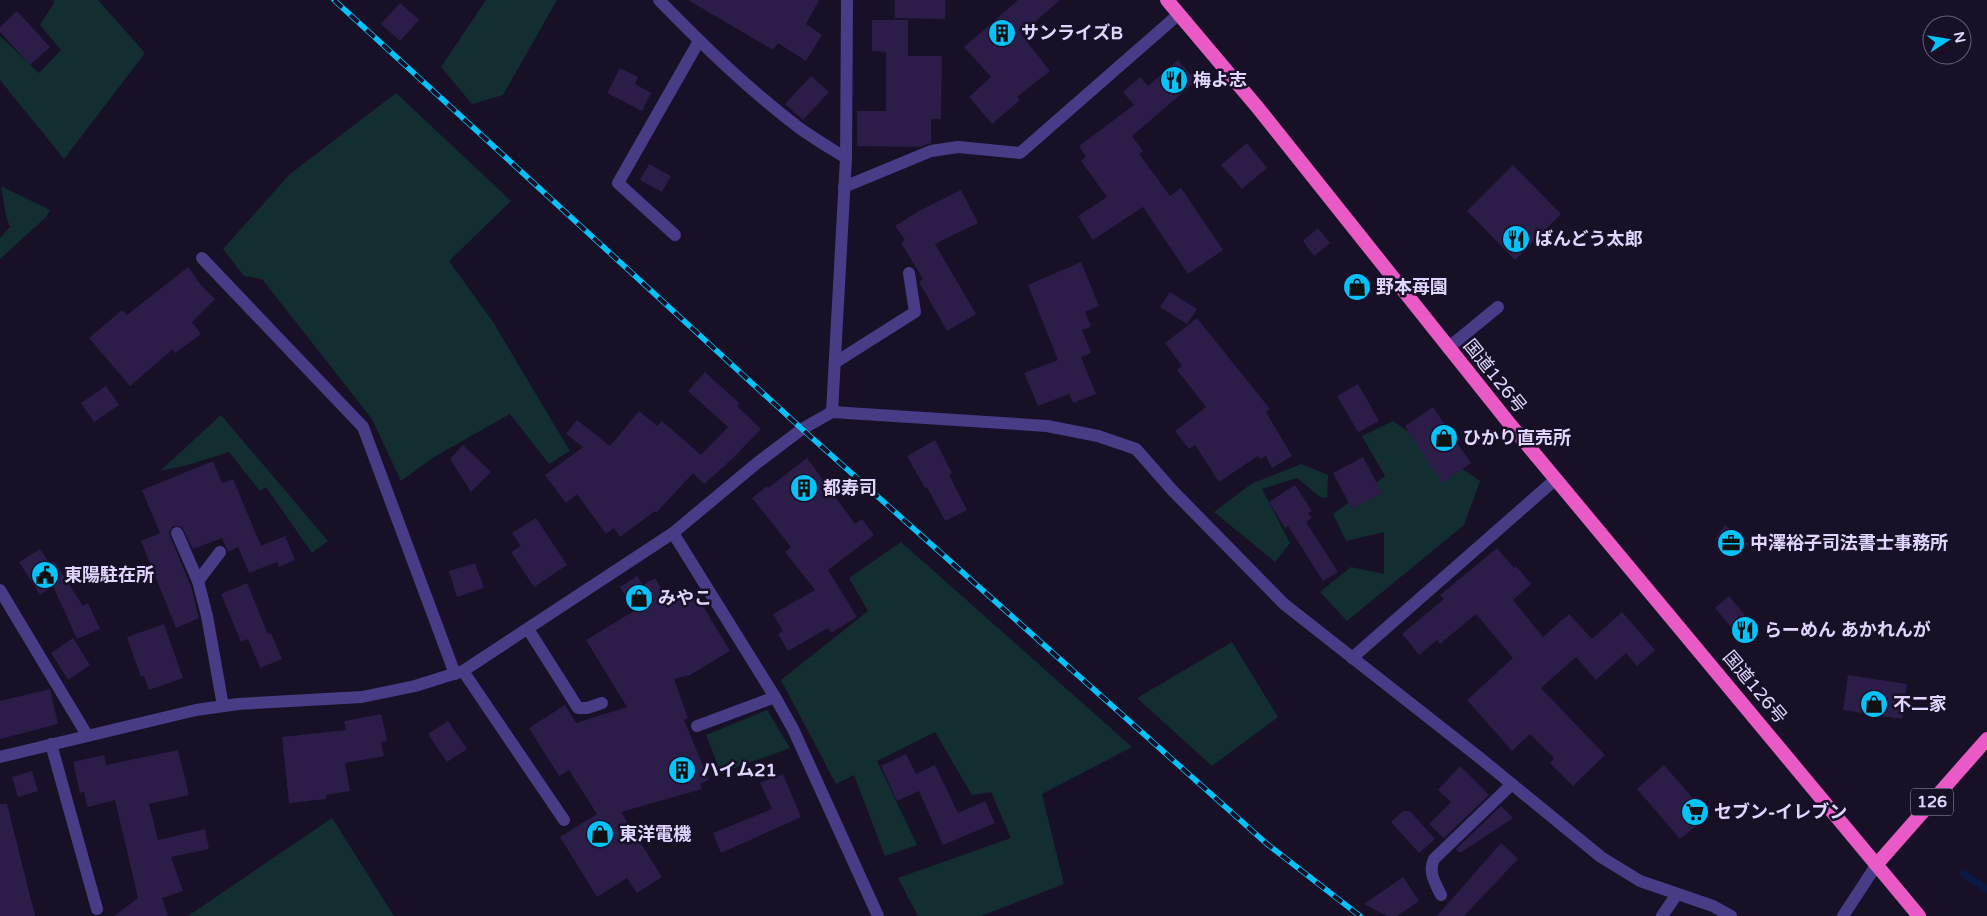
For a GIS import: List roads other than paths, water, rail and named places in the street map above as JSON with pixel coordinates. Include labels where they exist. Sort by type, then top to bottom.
[{"type":"highway","name":"国道126号","points":[[1167,0],[1258,108],[1448,348],[1920,916]]},
{"type":"highway","name":"126","points":[[1877,864],[1987,739]]},
{"type":"street","points":[[660,0],[698,41],[761,97],[799,127],[846,158]]},
{"type":"street","points":[[832,412],[846,158],[847,0]]},
{"type":"street","points":[[844,187],[930,151],[958,147],[1020,153],[1179,14]]},
{"type":"street","points":[[675,236],[618,183],[698,41]]},
{"type":"street","points":[[202,258],[364,427],[459,672],[564,820]]},
{"type":"street","points":[[836,362],[915,312],[910,272]]},
{"type":"street","points":[[1448,348],[1498,307]]},
{"type":"street","points":[[0,757],[196,710],[238,704],[362,697],[415,686],[459,672],[673,533],[757,463],[802,429],[832,412],[1047,426],[1098,436],[1136,449],[1173,491],[1284,604],[1512,784],[1601,857],[1640,881],[1713,906],[1731,916]]},
{"type":"street","points":[[1352,658],[1556,479]]},
{"type":"street","points":[[177,533],[198,581],[207,616],[223,706]]},
{"type":"street","points":[[673,533],[793,729],[878,916]]},
{"type":"street","points":[[198,581],[220,552]]},
{"type":"street","points":[[0,590],[87,735]]},
{"type":"street","points":[[528,628],[578,708],[587,708],[602,703]]},
{"type":"street","points":[[697,726],[775,697]]},
{"type":"street","points":[[51,744],[97,909]]},
{"type":"street","points":[[1441,895],[1433,878],[1431,866],[1434,859],[1512,784]]},
{"type":"street","points":[[1843,916],[1877,864]]},
{"type":"street","points":[[1662,916],[1677,894]]},
{"type":"waterway","points":[[1964,874],[1987,889]]},
{"type":"railway","points":[[334,0],[802,429],[1267,844],[1360,916]]},
{"type":"place","name":"サンライズB","points":[[1002,33]]},
{"type":"place","name":"梅よ志","points":[[1174,80]]},
{"type":"place","name":"ばんどう太郎","points":[[1516,239]]},
{"type":"place","name":"野本苺園","points":[[1357,287]]},
{"type":"place","name":"ひかり直売所","points":[[1444,438]]},
{"type":"place","name":"都寿司","points":[[804,488]]},
{"type":"place","name":"中澤裕子司法書士事務所","points":[[1731,543]]},
{"type":"place","name":"東陽駐在所","points":[[45,575]]},
{"type":"place","name":"みやこ","points":[[639,598]]},
{"type":"place","name":"らーめん あかれんが","points":[[1745,630]]},
{"type":"place","name":"不二家","points":[[1874,704]]},
{"type":"place","name":"ハイム21","points":[[682,770]]},
{"type":"place","name":"セブン-イレブン","points":[[1695,812]]},
{"type":"place","name":"東洋電機","points":[[600,834]]}]
